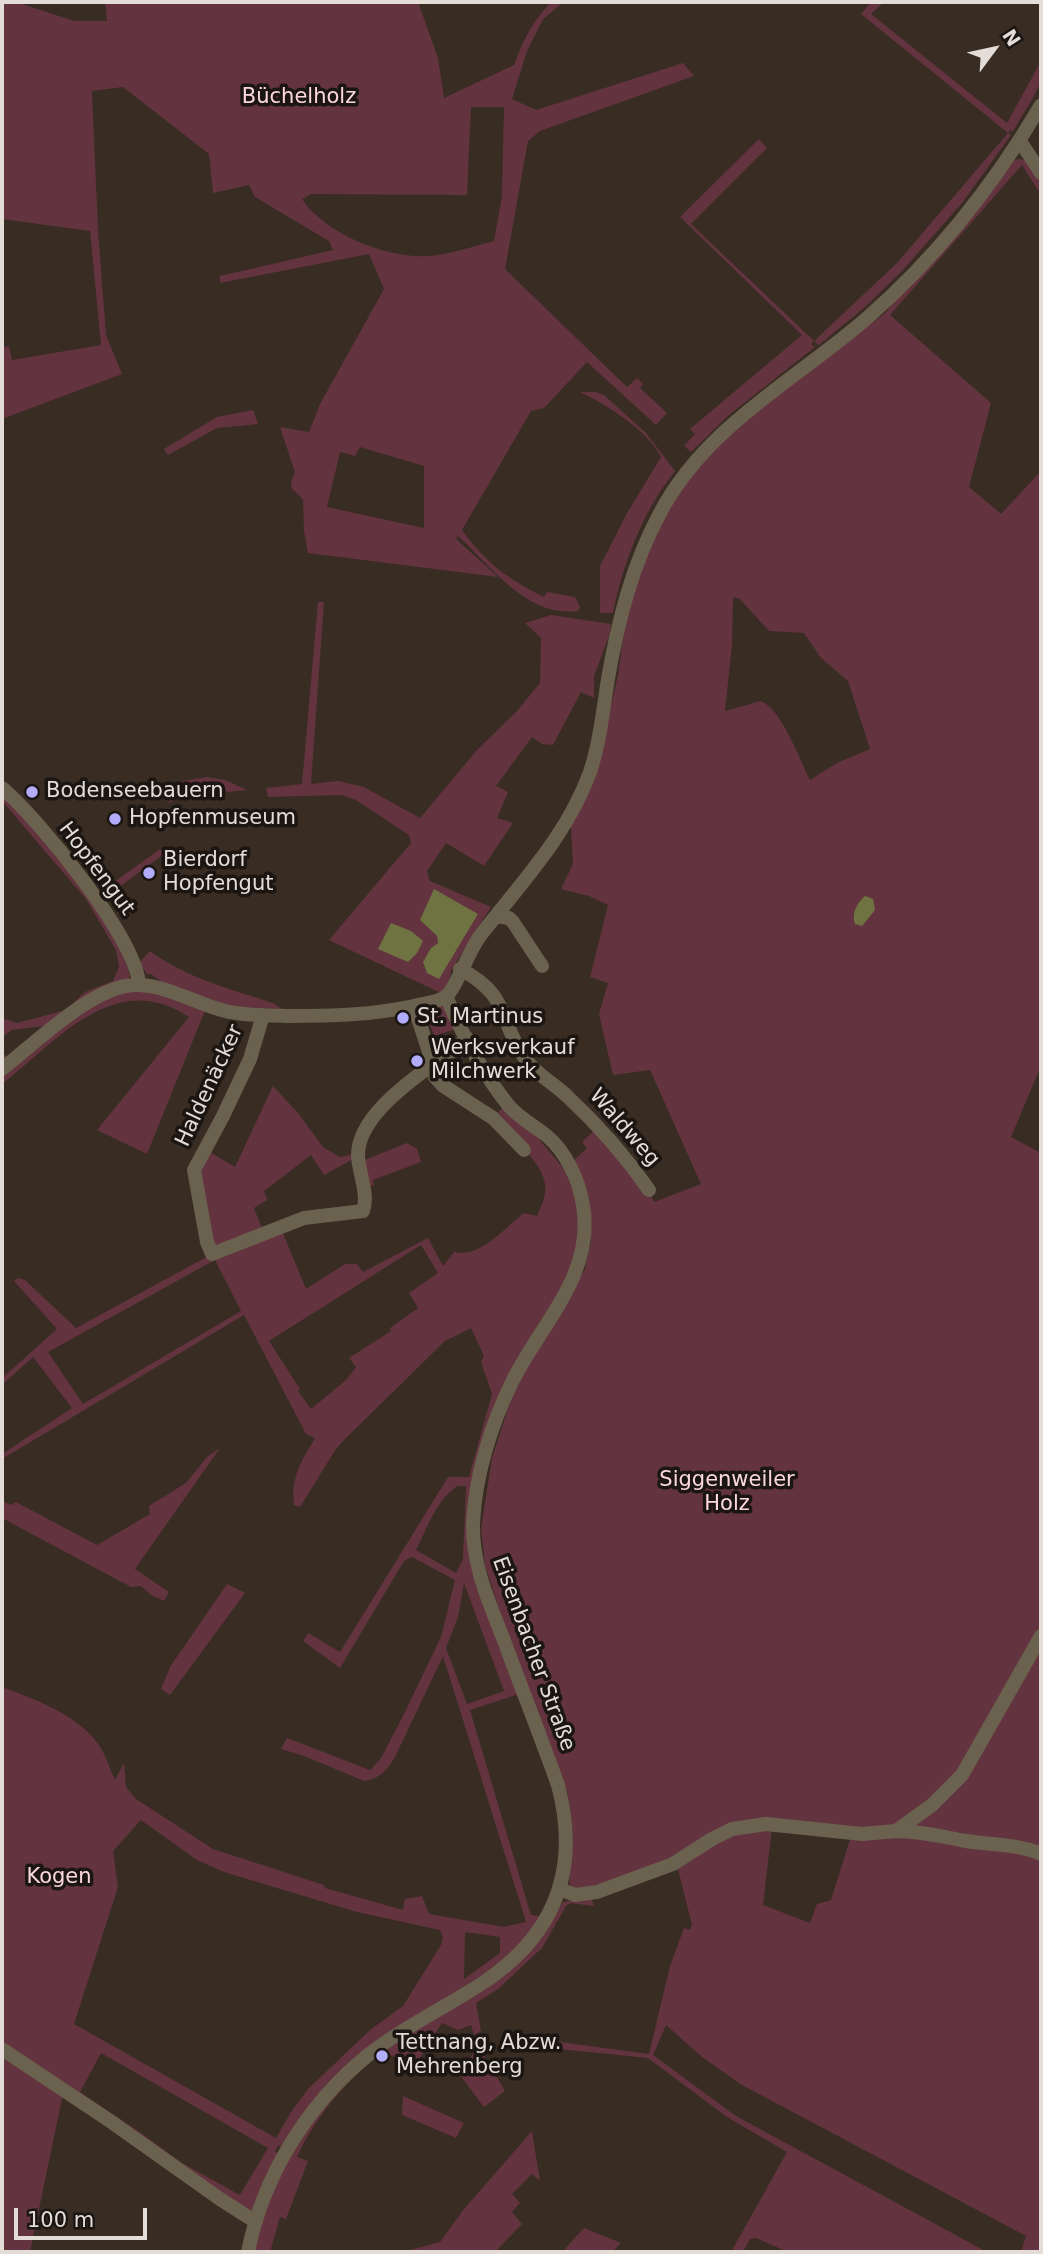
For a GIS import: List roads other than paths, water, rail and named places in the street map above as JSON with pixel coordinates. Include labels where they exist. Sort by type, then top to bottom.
[{"type":"street","points":[[2,1069],[93,999],[122,987],[153,986],[226,1011],[263,1015],[357,1015],[414,1006],[446,996],[453,989],[460,969],[477,940],[547,852],[588,777],[600,734],[622,611],[636,565],[648,536],[678,482],[696,458],[731,425],[882,305],[950,235],[1020,141],[1041,105]]},
{"type":"street","points":[[1020,141],[1041,173]]},
{"type":"street","name":"Hopfengut","points":[[2,788],[24,809],[98,902],[125,946],[139,977],[139,985]]},
{"type":"street","points":[[496,916],[509,918],[513,922],[542,966]]},
{"type":"street","name":"Waldweg","points":[[460,969],[486,985],[500,1006],[527,1062],[568,1096],[622,1154],[649,1190]]},
{"type":"street","name":"Eisenbacher Straße","points":[[248,2252],[256,2222],[285,2154],[302,2126],[330,2091],[378,2047],[484,1982],[515,1957],[539,1930],[560,1889],[567,1850],[563,1802],[485,1590],[475,1553],[473,1521],[483,1463],[502,1405],[523,1363],[563,1299],[578,1269],[584,1247],[584,1209],[578,1185],[567,1161],[547,1136],[511,1108],[467,1038],[446,996]]},
{"type":"street","points":[[414,1006],[435,1077],[442,1085],[494,1118],[524,1150]]},
{"type":"street","name":"Haldenäcker","points":[[263,1015],[250,1059],[194,1170],[207,1242],[212,1254],[297,1220],[363,1211],[365,1205],[358,1158],[362,1139],[389,1098],[433,1064]]},
{"type":"street","points":[[433,1064],[467,1038]]},
{"type":"street","points":[[896,1831],[932,1805],[962,1775],[1041,1636]]},
{"type":"street","points":[[560,1889],[582,1895],[635,1880],[673,1864],[721,1833],[753,1824],[862,1834],[896,1831],[932,1833],[1018,1847],[1041,1854]]},
{"type":"street","points":[[2,2049],[110,2120],[256,2222]]},
{"type":"place","name":"Bodenseebauern","points":[[32,792]]},
{"type":"place","name":"Hopfenmuseum","points":[[115,819]]},
{"type":"place","name":"Bierdorf Hopfengut","points":[[149,873]]},
{"type":"place","name":"St. Martinus","points":[[403,1018]]},
{"type":"place","name":"Werksverkauf Milchwerk","points":[[417,1061]]},
{"type":"place","name":"Tettnang, Abzw. Mehrenberg","points":[[382,2056]]},
{"type":"park label","name":"Büchelholz","points":[[299,98]]},
{"type":"park label","name":"Siggenweiler Holz","points":[[727,1493]]},
{"type":"park label","name":"Kogen","points":[[59,1878]]}]
